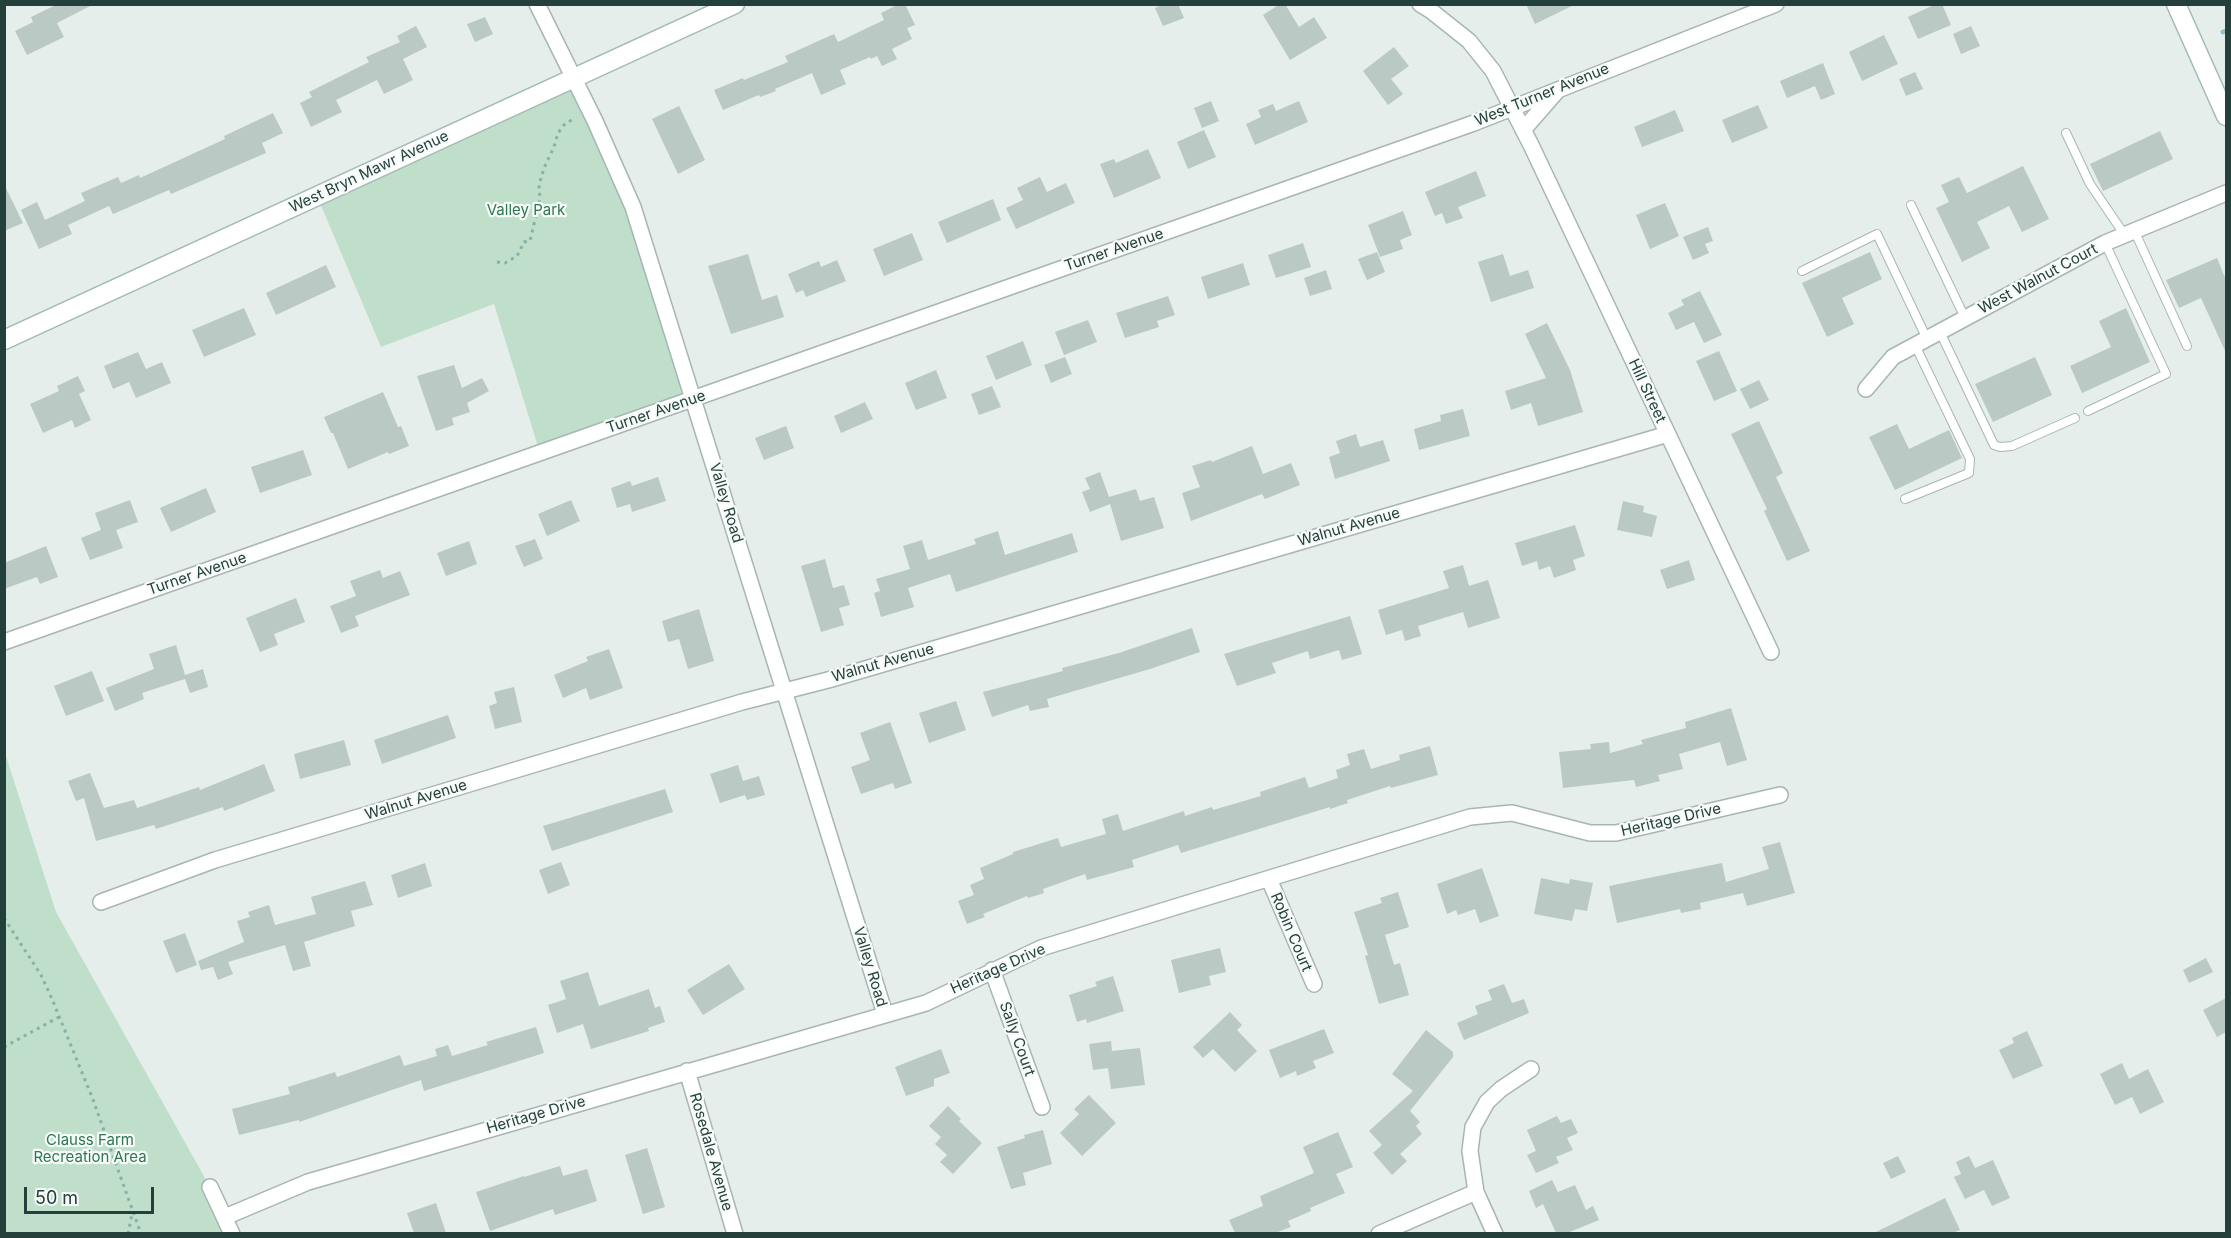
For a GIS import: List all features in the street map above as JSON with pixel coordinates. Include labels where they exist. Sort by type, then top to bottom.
[{"type":"street","name":"Valley Road","points":[[537,4],[574,78],[633,207],[885,1014]]},
{"type":"street","name":"West Bryn Mawr Avenue","points":[[4,340],[735,4]]},
{"type":"street","name":"Hill Street","points":[[1420,4],[1445,21],[1469,42],[1484,58],[1492,71],[1523,130],[1771,652]]},
{"type":"street","name":"West Turner Avenue","points":[[1307,182],[1474,123],[1776,4]]},
{"type":"street","points":[[2176,4],[2226,116]]},
{"type":"street","points":[[1523,130],[1559,89]]},
{"type":"street","name":"Turner Avenue","points":[[4,642],[1307,182]]},
{"type":"street","name":"West Walnut Court","points":[[1866,389],[1893,357],[1927,338],[2105,243],[2226,193]]},
{"type":"street","name":"Walnut Avenue","points":[[101,902],[215,860],[785,691],[1668,434]]},
{"type":"street","name":"Heritage Drive","points":[[225,1217],[308,1182],[926,1003],[1041,948],[1482,814],[1512,813],[1590,833],[1616,833],[1780,795]]},
{"type":"street","name":"Robin Court","points":[[1269,879],[1314,984]]},
{"type":"street","name":"Sally Court","points":[[992,970],[1042,1107]]},
{"type":"street","points":[[1495,1233],[1476,1192],[1470,1151],[1473,1127],[1487,1102],[1506,1085],[1531,1069]]},
{"type":"street","name":"Rosedale Avenue","points":[[687,1071],[735,1233]]},
{"type":"street","points":[[210,1187],[232,1233]]},
{"type":"street","points":[[1379,1233],[1476,1192]]},
{"type":"lane","points":[[2066,133],[2090,184],[2129,232],[2187,346]]},
{"type":"lane","points":[[1911,206],[1965,318]]},
{"type":"lane","points":[[1802,271],[1877,234],[1927,338],[1970,459],[1969,473],[1905,499]]},
{"type":"lane","points":[[2088,411],[2166,374],[2105,243]]},
{"type":"lane","points":[[1927,338],[1994,445],[2012,446],[2075,418]]},
{"type":"path","points":[[497,262],[505,262],[517,256],[524,242],[530,241],[544,168],[558,133],[573,119]]},
{"type":"path","points":[[4,918],[41,975],[92,1097],[141,1233]]},
{"type":"path","points":[[4,1047],[59,1017]]},
{"type":"path","points":[[129,1233],[133,1212]]},
{"type":"green space","name":"Valley Park","points":[[574,78],[595,121],[693,399],[540,453],[494,304],[381,347],[317,196]]},
{"type":"green space","name":"Clauss Farm Recreation Area","points":[[4,750],[56,912],[210,1187],[232,1233],[5,1233]]},
{"type":"building","points":[[58,4],[94,4],[57,23],[64,37],[27,55],[15,31],[33,22],[31,17]]},
{"type":"building","points":[[899,4],[905,4],[915,25],[907,28],[912,39],[892,49],[897,59],[882,66],[877,56],[871,59],[870,57],[840,70],[846,84],[821,95],[812,73],[775,89],[776,91],[760,97],[759,95],[723,110],[714,90],[788,62],[785,56],[834,34],[838,42],[884,20],[881,13]]},
{"type":"building","points":[[1163,4],[1178,4],[1184,18],[1163,26],[1155,8]]},
{"type":"building","points":[[1280,4],[1285,4],[1299,27],[1314,17],[1327,38],[1290,60],[1263,15]]},
{"type":"building","points":[[1526,4],[1576,4],[1535,24]]},
{"type":"building","points":[[1936,4],[1942,4],[1951,25],[1918,39],[1908,17]]},
{"type":"building","points":[[485,17],[493,34],[475,42],[467,24]]},
{"type":"building","points":[[416,26],[427,47],[403,59],[413,80],[384,94],[377,80],[336,100],[342,112],[311,127],[300,103],[312,97],[309,92],[369,62],[366,57],[400,42],[397,36]]},
{"type":"building","points":[[1971,26],[1980,46],[1961,54],[1953,34]]},
{"type":"building","points":[[1884,35],[1898,64],[1862,81],[1849,52]]},
{"type":"building","points":[[1394,47],[1409,66],[1391,79],[1403,94],[1388,105],[1363,71]]},
{"type":"building","points":[[1823,63],[1835,94],[1821,100],[1815,86],[1787,98],[1780,81]]},
{"type":"building","points":[[1915,72],[1923,89],[1906,96],[1899,79]]},
{"type":"building","points":[[1211,101],[1219,121],[1202,128],[1194,108]]},
{"type":"building","points":[[1299,101],[1308,122],[1255,145],[1246,124],[1261,117],[1258,110],[1273,104],[1276,111]]},
{"type":"building","points":[[1758,105],[1768,128],[1732,143],[1722,120]]},
{"type":"building","points":[[679,106],[705,160],[678,174],[652,119]]},
{"type":"building","points":[[1675,110],[1684,131],[1642,147],[1634,127]]},
{"type":"building","points":[[273,113],[283,133],[262,143],[266,153],[171,194],[169,190],[113,214],[109,206],[68,225],[72,234],[39,249],[21,210],[37,202],[45,220],[85,201],[81,193],[118,177],[121,183],[139,175],[140,178],[225,139],[224,136]]},
{"type":"building","points":[[1204,130],[1216,157],[1188,169],[1177,142]]},
{"type":"building","points":[[2160,131],[2173,159],[2103,191],[2090,164]]},
{"type":"building","points":[[1148,149],[1161,178],[1114,198],[1100,164],[1114,159],[1116,163]]},
{"type":"building","points":[[2023,166],[2049,219],[2022,232],[2009,206],[1977,222],[1990,248],[1962,262],[1936,208],[1949,202],[1941,185],[1959,177],[1967,193]]},
{"type":"building","points":[[1476,171],[1486,196],[1458,207],[1463,218],[1446,224],[1442,213],[1435,216],[1425,192]]},
{"type":"building","points":[[1040,177],[1047,192],[1066,183],[1075,203],[1016,229],[1006,208],[1023,200],[1017,188]]},
{"type":"building","points":[[4,184],[23,223],[4,231]]},
{"type":"building","points":[[993,199],[1001,220],[947,243],[938,222]]},
{"type":"building","points":[[1665,203],[1679,236],[1650,249],[1636,215]]},
{"type":"building","points":[[1403,211],[1412,235],[1400,240],[1403,249],[1380,257],[1368,225]]},
{"type":"building","points":[[1708,227],[1713,241],[1705,244],[1709,253],[1693,260],[1683,237]]},
{"type":"building","points":[[912,233],[923,260],[884,276],[873,249]]},
{"type":"building","points":[[1303,243],[1311,267],[1276,278],[1268,255]]},
{"type":"building","points":[[1377,252],[1385,272],[1367,280],[1358,259]]},
{"type":"building","points":[[1870,252],[1882,279],[1842,298],[1854,324],[1827,337],[1802,283]]},
{"type":"building","points":[[748,254],[762,300],[777,295],[784,317],[731,334],[708,266]]},
{"type":"building","points":[[1503,254],[1510,276],[1528,270],[1534,288],[1491,302],[1478,262]]},
{"type":"building","points":[[2217,258],[2226,280],[2226,353],[2201,298],[2179,308],[2166,280]]},
{"type":"building","points":[[837,260],[846,281],[806,297],[803,290],[796,293],[788,274],[819,261],[821,267]]},
{"type":"building","points":[[1243,263],[1250,285],[1208,299],[1201,277]]},
{"type":"building","points":[[326,265],[336,287],[276,315],[266,293]]},
{"type":"building","points":[[1326,270],[1332,289],[1310,296],[1304,278]]},
{"type":"building","points":[[1700,291],[1722,335],[1704,343],[1694,322],[1676,330],[1668,313],[1684,305],[1681,300]]},
{"type":"building","points":[[1168,296],[1175,315],[1157,321],[1159,327],[1125,338],[1116,313]]},
{"type":"building","points":[[244,308],[256,335],[204,357],[192,330]]},
{"type":"building","points":[[2126,308],[2150,362],[2082,393],[2070,366],[2111,347],[2099,321]]},
{"type":"building","points":[[1088,320],[1097,342],[1064,355],[1055,332]]},
{"type":"building","points":[[1547,323],[1570,370],[1583,412],[1538,426],[1531,403],[1511,410],[1505,391],[1546,378],[1525,334]]},
{"type":"building","points":[[1023,341],[1032,365],[996,380],[986,356]]},
{"type":"building","points":[[1719,351],[1737,391],[1714,401],[1696,361]]},
{"type":"building","points":[[138,352],[146,369],[162,362],[171,383],[136,398],[129,382],[113,389],[104,366]]},
{"type":"building","points":[[1065,357],[1072,374],[1051,383],[1044,365]]},
{"type":"building","points":[[2035,357],[2052,395],[1993,422],[1975,384]]},
{"type":"building","points":[[454,365],[462,388],[482,378],[489,391],[467,403],[470,412],[452,418],[454,425],[436,431],[417,376]]},
{"type":"building","points":[[936,370],[947,398],[916,410],[905,383]]},
{"type":"building","points":[[78,376],[85,391],[79,394],[91,420],[75,428],[72,420],[43,433],[30,404],[59,391],[57,386]]},
{"type":"building","points":[[1759,380],[1769,400],[1750,409],[1740,389]]},
{"type":"building","points":[[992,386],[1001,407],[979,415],[971,394]]},
{"type":"building","points":[[383,392],[409,446],[348,469],[324,417]]},
{"type":"building","points":[[865,402],[873,419],[841,433],[834,416]]},
{"type":"building","points":[[1463,409],[1470,436],[1419,450],[1414,429],[1441,421],[1440,415]]},
{"type":"building","points":[[1759,421],[1783,473],[1776,477],[1810,551],[1787,561],[1764,511],[1767,509],[1731,434]]},
{"type":"building","points":[[1897,424],[1909,449],[1949,430],[1962,458],[1895,490],[1869,437]]},
{"type":"building","points":[[786,426],[794,448],[764,460],[755,438]]},
{"type":"building","points":[[1356,434],[1360,447],[1383,440],[1390,461],[1335,479],[1329,457],[1340,453],[1336,441]]},
{"type":"building","points":[[1252,446],[1263,474],[1291,463],[1300,485],[1265,499],[1262,494],[1191,521],[1182,493],[1200,487],[1192,466],[1211,460],[1212,462]]},
{"type":"building","points":[[303,450],[312,475],[260,493],[251,467]]},
{"type":"building","points":[[1100,472],[1109,497],[1136,489],[1140,501],[1154,497],[1164,528],[1121,541],[1110,504],[1090,512],[1082,492],[1090,489],[1085,478]]},
{"type":"building","points":[[658,477],[666,501],[632,512],[630,504],[617,508],[611,488],[630,481],[632,486]]},
{"type":"building","points":[[206,488],[216,512],[171,532],[160,508]]},
{"type":"building","points":[[130,500],[138,522],[116,530],[123,548],[90,560],[81,538],[101,530],[95,513]]},
{"type":"building","points":[[571,500],[580,521],[547,536],[538,514]]},
{"type":"building","points":[[1623,501],[1644,506],[1643,512],[1657,516],[1652,537],[1617,530]]},
{"type":"building","points":[[1575,525],[1585,556],[1573,560],[1576,570],[1554,578],[1550,566],[1539,570],[1537,561],[1522,566],[1515,543]]},
{"type":"building","points":[[998,531],[1005,555],[1072,533],[1078,552],[956,592],[950,574],[908,588],[914,607],[881,617],[874,593],[880,591],[876,579],[910,569],[903,546],[922,540],[928,560],[976,544],[974,539]]},
{"type":"building","points":[[535,539],[543,559],[524,567],[515,546]]},
{"type":"building","points":[[469,541],[477,564],[446,576],[437,553]]},
{"type":"building","points":[[46,546],[58,577],[40,584],[37,577],[4,589],[4,563]]},
{"type":"building","points":[[825,559],[833,588],[844,585],[850,605],[839,608],[844,625],[821,632],[801,566]]},
{"type":"building","points":[[1689,560],[1695,580],[1667,589],[1660,570]]},
{"type":"building","points":[[1463,565],[1469,586],[1488,580],[1500,618],[1468,628],[1463,612],[1418,626],[1421,636],[1405,641],[1402,630],[1386,635],[1378,610],[1449,588],[1443,571]]},
{"type":"building","points":[[380,570],[383,578],[400,571],[410,595],[355,616],[359,626],[341,633],[330,606],[356,596],[350,581]]},
{"type":"building","points":[[296,598],[305,622],[274,634],[278,645],[260,652],[246,618]]},
{"type":"building","points":[[699,609],[714,661],[688,669],[679,639],[668,642],[662,621]]},
{"type":"building","points":[[1350,616],[1362,654],[1342,660],[1339,650],[1310,659],[1308,651],[1272,663],[1276,673],[1237,686],[1224,654]]},
{"type":"building","points":[[1192,628],[1200,652],[1047,699],[1049,707],[1030,711],[1028,705],[992,717],[983,692],[1063,671],[1062,668],[1119,653]]},
{"type":"building","points":[[176,645],[185,675],[203,669],[208,687],[190,693],[185,679],[142,693],[144,699],[115,711],[106,688],[154,669],[149,654]]},
{"type":"building","points":[[609,649],[623,688],[590,700],[586,688],[563,698],[554,675],[588,661],[586,657]]},
{"type":"building","points":[[92,671],[104,701],[66,716],[54,686]]},
{"type":"building","points":[[514,687],[522,722],[495,729],[489,706],[497,703],[494,692]]},
{"type":"building","points":[[956,701],[966,730],[929,743],[919,713]]},
{"type":"building","points":[[1731,708],[1747,760],[1727,766],[1720,742],[1679,754],[1683,769],[1658,775],[1660,781],[1636,787],[1634,780],[1563,788],[1559,752],[1591,749],[1590,744],[1609,742],[1610,753],[1643,744],[1641,740],[1686,728],[1685,722]]},
{"type":"building","points":[[448,715],[456,738],[382,764],[374,740]]},
{"type":"building","points":[[890,722],[912,783],[895,789],[893,783],[861,794],[851,767],[870,760],[860,733]]},
{"type":"building","points":[[344,740],[351,765],[300,779],[294,754]]},
{"type":"building","points":[[1430,746],[1438,775],[1391,788],[1390,786],[1347,800],[1348,803],[1330,809],[1330,807],[1181,853],[1178,845],[1132,860],[1134,867],[1087,880],[1085,874],[1043,889],[1044,893],[1028,898],[1027,896],[983,914],[985,917],[967,924],[958,901],[974,895],[970,885],[984,879],[980,868],[1013,852],[1058,838],[1061,847],[1106,834],[1102,819],[1118,814],[1123,831],[1184,811],[1185,816],[1212,807],[1213,810],[1261,796],[1260,792],[1305,777],[1309,788],[1338,778],[1336,770],[1350,765],[1347,754],[1364,749],[1371,769],[1400,760],[1399,755]]},
{"type":"building","points":[[264,764],[275,791],[224,811],[223,807],[156,829],[154,825],[96,841],[84,798],[76,801],[68,781],[90,773],[104,808],[134,800],[137,808],[199,787],[200,790]]},
{"type":"building","points":[[738,765],[743,781],[759,776],[765,795],[747,800],[745,795],[720,803],[710,774]]},
{"type":"building","points":[[665,789],[673,812],[552,851],[543,826]]},
{"type":"building","points":[[1780,842],[1795,893],[1747,906],[1743,893],[1700,903],[1701,909],[1681,913],[1680,909],[1617,923],[1609,886],[1722,863],[1726,882],[1769,869],[1762,847]]},
{"type":"building","points":[[561,862],[570,885],[548,894],[539,870]]},
{"type":"building","points":[[425,863],[432,886],[398,898],[391,875]]},
{"type":"building","points":[[1482,868],[1499,916],[1480,923],[1475,909],[1458,915],[1456,910],[1447,914],[1437,884]]},
{"type":"building","points":[[1541,878],[1569,884],[1570,879],[1593,883],[1587,911],[1575,909],[1572,921],[1534,914]]},
{"type":"building","points":[[365,881],[373,905],[351,911],[355,926],[304,942],[311,966],[293,971],[285,945],[228,962],[233,974],[218,980],[213,967],[201,970],[198,961],[244,942],[237,921],[250,917],[248,912],[269,905],[275,925],[316,914],[311,897]]},
{"type":"building","points":[[1398,892],[1409,927],[1385,935],[1394,965],[1400,963],[1409,995],[1379,1004],[1365,956],[1368,955],[1354,912],[1382,903],[1380,898]]},
{"type":"building","points":[[185,933],[197,965],[176,973],[163,941]]},
{"type":"building","points":[[1220,948],[1226,972],[1209,976],[1211,985],[1179,993],[1171,960]]},
{"type":"building","points":[[2206,958],[2213,972],[2189,983],[2183,970]]},
{"type":"building","points":[[729,964],[745,989],[703,1015],[687,990]]},
{"type":"building","points":[[588,972],[599,1006],[649,989],[655,1008],[660,1006],[665,1022],[648,1028],[649,1031],[591,1049],[583,1024],[557,1033],[548,1005],[566,999],[560,981]]},
{"type":"building","points":[[1113,976],[1124,1011],[1087,1023],[1086,1019],[1077,1022],[1069,995],[1097,986],[1095,982]]},
{"type":"building","points":[[1504,984],[1512,1003],[1524,999],[1529,1013],[1464,1040],[1457,1023],[1478,1014],[1475,1006],[1492,1000],[1488,990]]},
{"type":"building","points":[[2226,998],[2226,1032],[2217,1037],[2203,1010]]},
{"type":"building","points":[[1230,1012],[1242,1025],[1237,1030],[1257,1051],[1235,1072],[1213,1049],[1203,1058],[1193,1047]]},
{"type":"building","points":[[536,1027],[544,1053],[424,1091],[421,1080],[299,1122],[299,1120],[239,1135],[232,1109],[290,1094],[288,1087],[335,1072],[337,1077],[400,1055],[404,1066],[437,1056],[435,1049],[448,1045],[452,1056],[488,1045],[486,1042]]},
{"type":"building","points":[[1324,1029],[1334,1053],[1313,1061],[1316,1068],[1297,1076],[1296,1071],[1280,1078],[1269,1050]]},
{"type":"building","points":[[1426,1030],[1453,1052],[1453,1057],[1410,1111],[1420,1122],[1416,1126],[1422,1134],[1400,1154],[1407,1161],[1392,1175],[1373,1153],[1382,1145],[1369,1131],[1413,1091],[1392,1074]]},
{"type":"building","points":[[2027,1031],[2043,1066],[2013,1079],[1999,1050],[2014,1043],[2012,1038]]},
{"type":"building","points":[[1111,1041],[1112,1051],[1140,1048],[1145,1085],[1111,1089],[1108,1068],[1093,1070],[1089,1044]]},
{"type":"building","points":[[941,1049],[950,1073],[934,1079],[934,1086],[906,1096],[895,1067]]},
{"type":"building","points":[[2122,1063],[2129,1079],[2148,1069],[2164,1102],[2140,1114],[2132,1097],[2115,1105],[2100,1074]]},
{"type":"building","points":[[1089,1095],[1116,1123],[1082,1156],[1060,1133],[1079,1114],[1074,1109]]},
{"type":"building","points":[[948,1106],[961,1119],[959,1121],[982,1143],[953,1174],[940,1162],[947,1155],[935,1144],[941,1137],[929,1126]]},
{"type":"building","points":[[1557,1116],[1561,1123],[1571,1119],[1578,1133],[1567,1138],[1573,1150],[1556,1157],[1559,1163],[1536,1173],[1527,1155],[1536,1151],[1527,1130]]},
{"type":"building","points":[[1043,1130],[1052,1164],[1023,1173],[1026,1185],[1011,1189],[997,1147],[1025,1138],[1024,1135]]},
{"type":"building","points":[[1338,1132],[1353,1167],[1336,1174],[1345,1193],[1310,1208],[1311,1211],[1288,1221],[1291,1227],[1275,1233],[1235,1233],[1229,1220],[1263,1206],[1260,1196],[1314,1173],[1303,1147]]},
{"type":"building","points":[[647,1148],[665,1207],[643,1214],[625,1155]]},
{"type":"building","points":[[1898,1156],[1906,1172],[1891,1179],[1883,1163]]},
{"type":"building","points":[[1969,1156],[1975,1168],[1993,1160],[2010,1198],[1992,1206],[1984,1190],[1965,1199],[1954,1177],[1961,1174],[1956,1162]]},
{"type":"building","points":[[560,1166],[563,1176],[587,1169],[597,1201],[555,1215],[553,1209],[490,1231],[476,1192]]},
{"type":"building","points":[[1552,1180],[1558,1192],[1575,1185],[1586,1210],[1593,1206],[1599,1220],[1567,1233],[1556,1233],[1543,1204],[1536,1208],[1529,1191]]},
{"type":"building","points":[[1945,1198],[1960,1230],[1952,1233],[1874,1233]]},
{"type":"building","points":[[436,1203],[446,1233],[414,1233],[407,1213]]}]
